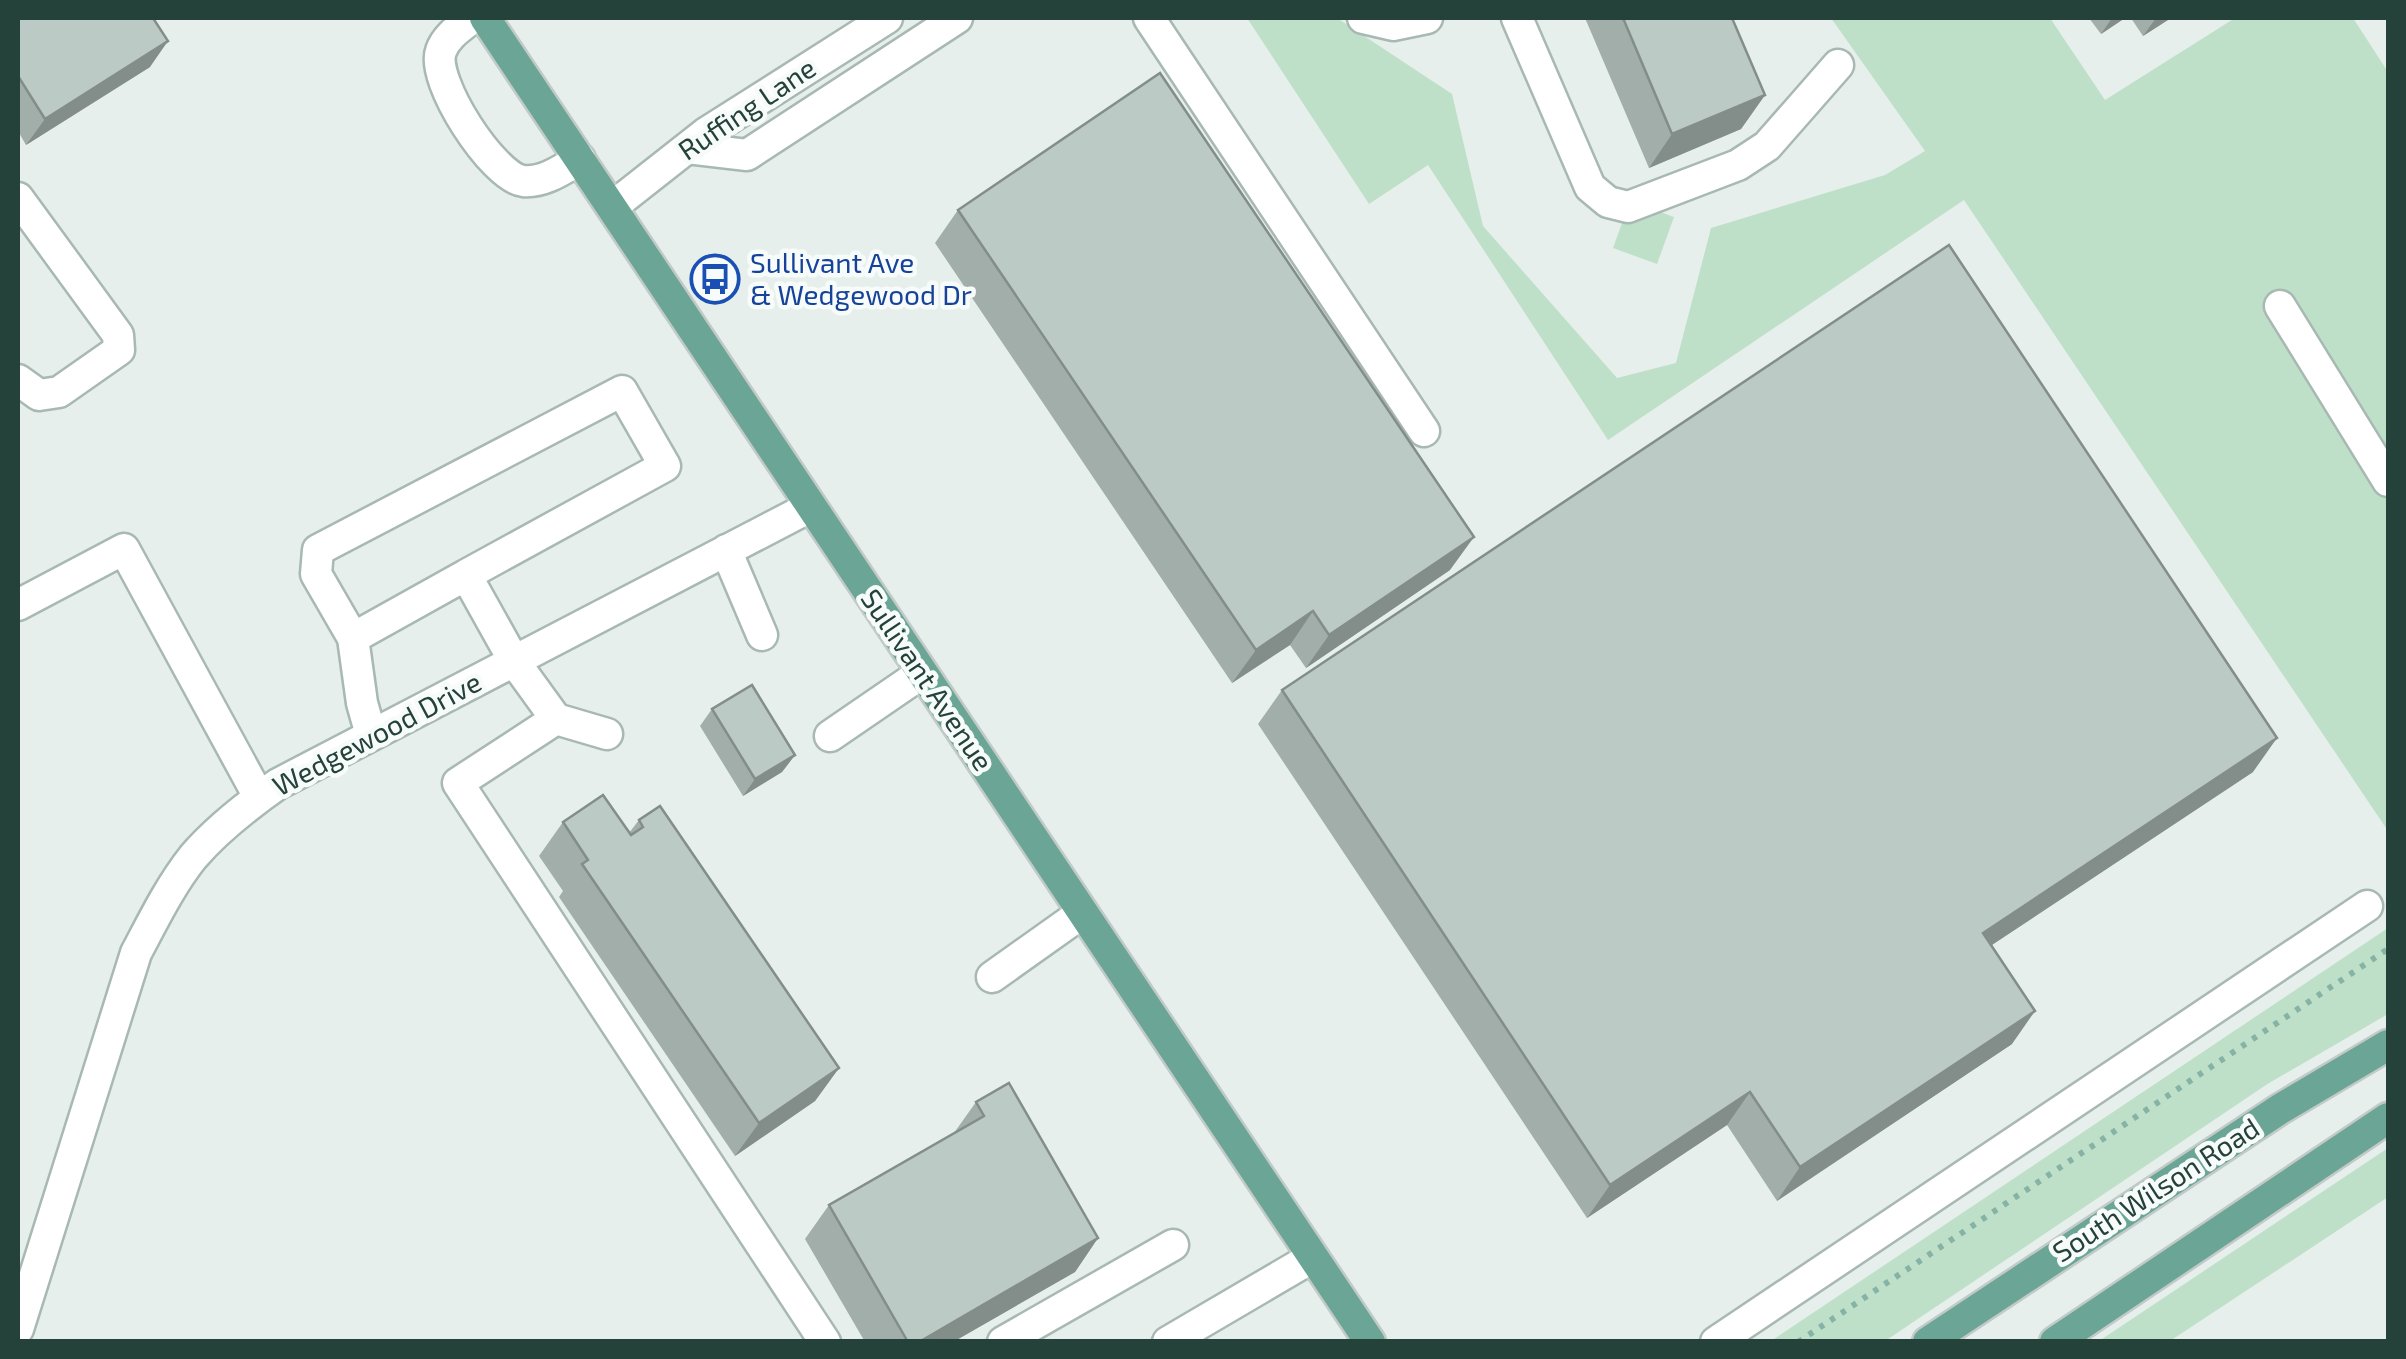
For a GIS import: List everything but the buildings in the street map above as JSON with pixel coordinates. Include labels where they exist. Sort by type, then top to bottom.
[{"type":"main road","name":"Sullivant Avenue","points":[[485,18],[1370,1342]]},
{"type":"main road","name":"South Wilson Road","points":[[1928,1342],[2280,1108],[2388,1046]]},
{"type":"main road","points":[[2055,1342],[2388,1118]]},
{"type":"street","points":[[472,18],[451,34],[440,52],[440,74],[450,98],[490,157],[509,176],[525,181],[550,176],[580,159]]},
{"type":"street","name":"Ruffing Lane","points":[[612,207],[687,148],[887,18]]},
{"type":"street","points":[[687,148],[747,155],[958,18]]},
{"type":"street","points":[[1149,18],[1424,431]]},
{"type":"street","points":[[1363,18],[1393,25],[1427,18]]},
{"type":"street","points":[[1517,18],[1590,186],[1608,202],[1628,207],[1738,165],[1768,146],[1838,65]]},
{"type":"street","points":[[18,198],[118,335],[119,350],[59,392],[39,396],[18,380]]},
{"type":"street","points":[[2280,306],[2388,481]]},
{"type":"street","points":[[353,638],[665,466],[622,390],[318,550],[316,574],[353,638],[370,736]]},
{"type":"street","name":"Wedgewood Drive","points":[[18,1328],[136,953],[163,902],[194,857],[278,784],[810,507]]},
{"type":"street","points":[[18,606],[124,549],[260,797]]},
{"type":"street","points":[[726,550],[762,635]]},
{"type":"street","points":[[466,575],[514,661],[556,718],[607,734]]},
{"type":"street","points":[[830,736],[922,673]]},
{"type":"street","points":[[556,718],[458,784],[824,1342]]},
{"type":"street","points":[[1716,1342],[2367,906]]},
{"type":"street","points":[[992,977],[1082,912]]},
{"type":"street","points":[[1003,1342],[1173,1245]]},
{"type":"street","points":[[1168,1342],[1313,1257]]},
{"type":"path","points":[[1798,1342],[2388,949]]},
{"type":"green space","points":[[1247,18],[1337,18],[1452,94],[1483,226],[1617,378],[1676,363],[1711,228],[1885,175],[1925,151],[1831,18],[2050,18],[2105,100],[2235,18],[2353,18],[2388,72],[2388,831],[1964,200],[1608,440],[1428,165],[1369,204]]},
{"type":"green space","points":[[1630,201],[1674,217],[1657,264],[1613,248]]},
{"type":"green space","points":[[2388,928],[2388,1014],[2269,1083],[1885,1341],[1771,1341]]},
{"type":"green space","points":[[2388,1148],[2388,1197],[2170,1341],[2099,1341]]},
{"type":"place","name":"Sullivant Ave & Wedgewood Dr","points":[[715,279]]}]
